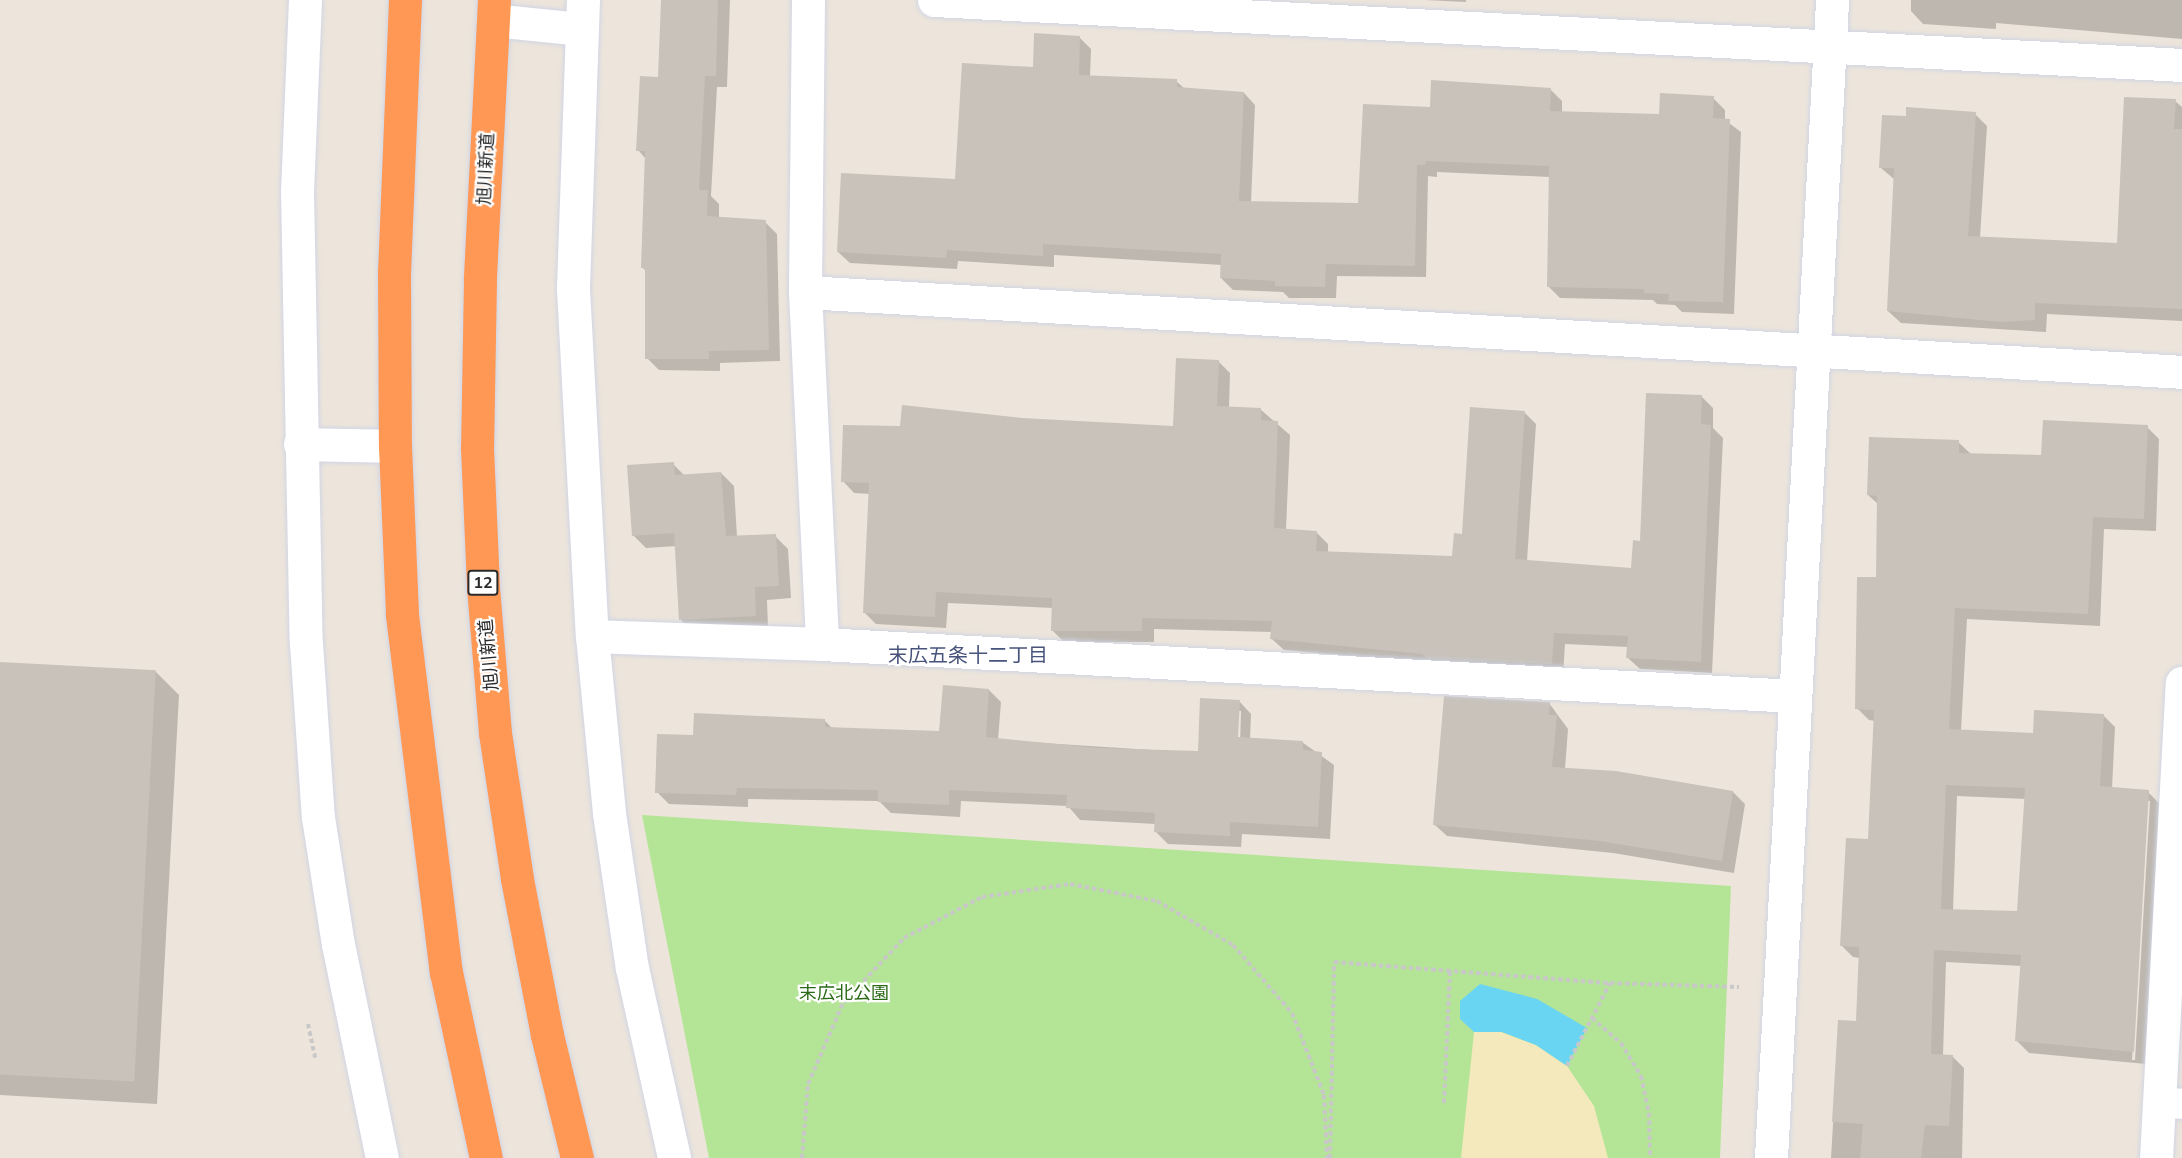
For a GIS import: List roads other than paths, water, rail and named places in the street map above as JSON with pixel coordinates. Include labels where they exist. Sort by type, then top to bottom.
[{"type":"highway","points":[[405,0],[394,273],[394,446],[402,615],[423,802],[446,972],[486,1158]]},
{"type":"highway","name":"旭川新道","points":[[494,10],[480,280],[477,448],[483,587],[495,732],[517,879],[547,1035],[577,1158]]},
{"type":"street","points":[[305,0],[297,191],[300,444],[306,643],[318,817],[338,944],[382,1158]]},
{"type":"street","points":[[808,0],[805,292],[822,644]]},
{"type":"street","points":[[934,0],[2182,65]]},
{"type":"street","points":[[1771,1158],[1832,0]]},
{"type":"street","points":[[494,10],[582,15],[573,289],[592,636],[609,813],[632,968],[674,1158]]},
{"type":"street","points":[[805,292],[2182,372]]},
{"type":"street","points":[[300,444],[394,446]]},
{"type":"street","points":[[592,636],[822,644],[1795,696]]},
{"type":"street","points":[[2156,1158],[2170,1103],[2182,683]]},
{"type":"water","points":[[1480,984],[1537,999],[1587,1028],[1567,1066],[1536,1045],[1502,1032],[1474,1032],[1460,1019],[1460,1001]]},
{"type":"district","name":"末広五条十二丁目","points":[[968,655]]},
{"type":"park label","name":"末広北公園","points":[[844,993]]}]
